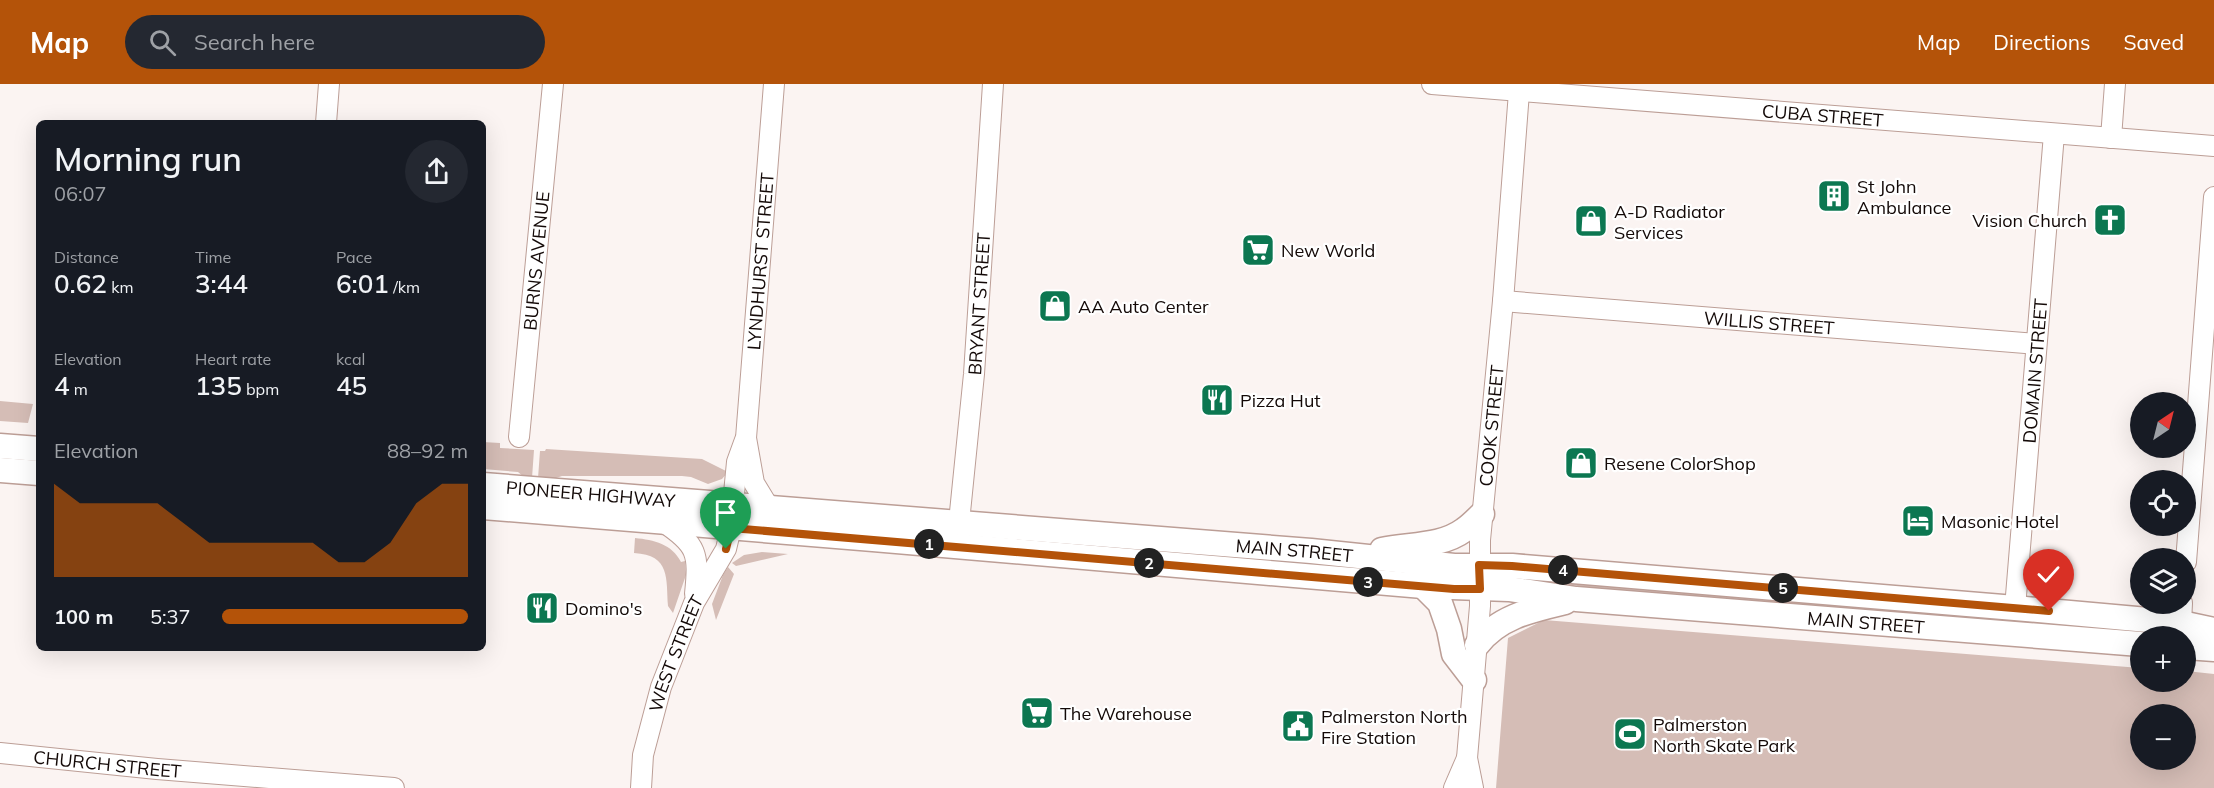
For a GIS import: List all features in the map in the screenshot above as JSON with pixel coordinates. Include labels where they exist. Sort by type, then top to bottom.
[{"type":"main road","points":[[0,446],[36,449]]},
{"type":"main road","points":[[0,470],[36,473]]},
{"type":"main road","points":[[600,494],[630,504],[709,513],[723,520],[731,528]]},
{"type":"main road","name":"PIONEER HIGHWAY","points":[[487,496],[600,494],[733,504]]},
{"type":"main road","name":"PIONEER HIGHWAY","points":[[487,496],[663,522],[731,528]]},
{"type":"main road","name":"MAIN STREET","points":[[733,504],[1359,555],[1454,566],[1512,566],[2015,608],[2130,611]]},
{"type":"main road","points":[[733,504],[740,513],[751,519],[837,528],[873,538]]},
{"type":"main road","points":[[1359,555],[1404,545],[1440,542],[1463,531],[1482,514]]},
{"type":"main road","name":"MAIN STREET","points":[[731,528],[873,538],[1423,586],[1509,589],[1576,599],[2130,643]]},
{"type":"main road","points":[[1423,586],[1440,603],[1454,654],[1474,680]]},
{"type":"main road","points":[[1477,645],[1486,633],[1497,625],[1538,609],[1576,599]]},
{"type":"main road","name":"MAIN STREET","points":[[2183,614],[2214,630]]},
{"type":"main road","points":[[2196,648],[2214,649]]},
{"type":"street","points":[[326,120],[329,84]]},
{"type":"street","name":"BURNS AVENUE","points":[[519,437],[553,84]]},
{"type":"street","name":"LYNDHURST STREET","points":[[768,506],[754,483],[746,438],[774,84]]},
{"type":"street","name":"BRYANT STREET","points":[[959,522],[974,374],[993,84]]},
{"type":"street","name":"CUBA STREET","points":[[1432,84],[2214,146]]},
{"type":"street","points":[[2111,138],[2115,84]]},
{"type":"street","name":"COOK STREET","points":[[1473,788],[1467,758],[1477,645],[1482,514],[1503,301],[1519,92]]},
{"type":"street","name":"DOMAIN STREET","points":[[2015,608],[2054,134]]},
{"type":"street","points":[[2187,548],[2214,198]]},
{"type":"street","name":"WILLIS STREET","points":[[1503,301],[2036,344]]},
{"type":"street","name":"LYNDHURST STREET","points":[[733,504],[737,462],[746,438]]},
{"type":"street","points":[[663,522],[685,537],[695,553],[698,571],[694,603]]},
{"type":"street","name":"WEST STREET","points":[[641,788],[643,755],[661,687],[694,603],[726,549],[731,528]]},
{"type":"street","name":"CHURCH STREET","points":[[0,753],[156,779],[394,788]]},
{"type":"street","name":"COOK STREET","points":[[1454,788],[1467,758]]},
{"type":"shaded area","points":[[0,401],[33,404],[28,423],[0,421]]},
{"type":"shaded area","points":[[486,442],[500,443],[500,448],[534,450],[532,478],[524,477],[518,472],[486,469]]},
{"type":"shaded area","points":[[546,449],[702,459],[728,472],[722,479],[708,484],[682,476],[538,478],[540,451]]},
{"type":"shaded area","points":[[635,538],[662,544],[673,551],[681,562],[685,561],[686,575],[673,613],[668,606],[664,570],[655,558],[634,553]]},
{"type":"shaded area","points":[[762,552],[788,554],[736,566],[732,563],[744,555]]},
{"type":"shaded area","points":[[728,567],[734,574],[716,620],[712,604]]},
{"type":"shaded area","points":[[1560,580],[2130,627],[2130,633],[1609,591],[1560,583]]},
{"type":"shaded area","points":[[1544,620],[2130,667],[2130,692],[2196,692],[2196,672],[2214,674],[2214,788],[1496,788],[1508,638]]},
{"type":"place","name":"St John Ambulance","points":[[1834,196]]},
{"type":"place","name":"Vision Church","points":[[2110,220]]},
{"type":"place","name":"A-D Radiator Services","points":[[1591,221]]},
{"type":"place","name":"New World","points":[[1258,250]]},
{"type":"place","name":"AA Auto Center","points":[[1055,306]]},
{"type":"place","name":"Pizza Hut","points":[[1217,400]]},
{"type":"place","name":"Resene ColorShop","points":[[1581,463]]},
{"type":"place","name":"Masonic Hotel","points":[[1918,521]]},
{"type":"place","name":"Domino's","points":[[542,608]]},
{"type":"place","name":"The Warehouse","points":[[1037,713]]},
{"type":"place","name":"Palmerston North Fire Station","points":[[1298,726]]},
{"type":"place","name":"Palmerston North Skate Park","points":[[1630,734]]},
{"type":"route","points":[[726,549],[731,528],[873,538],[1454,589],[1480,589],[1479,565],[1512,566],[2049,611]]}]
